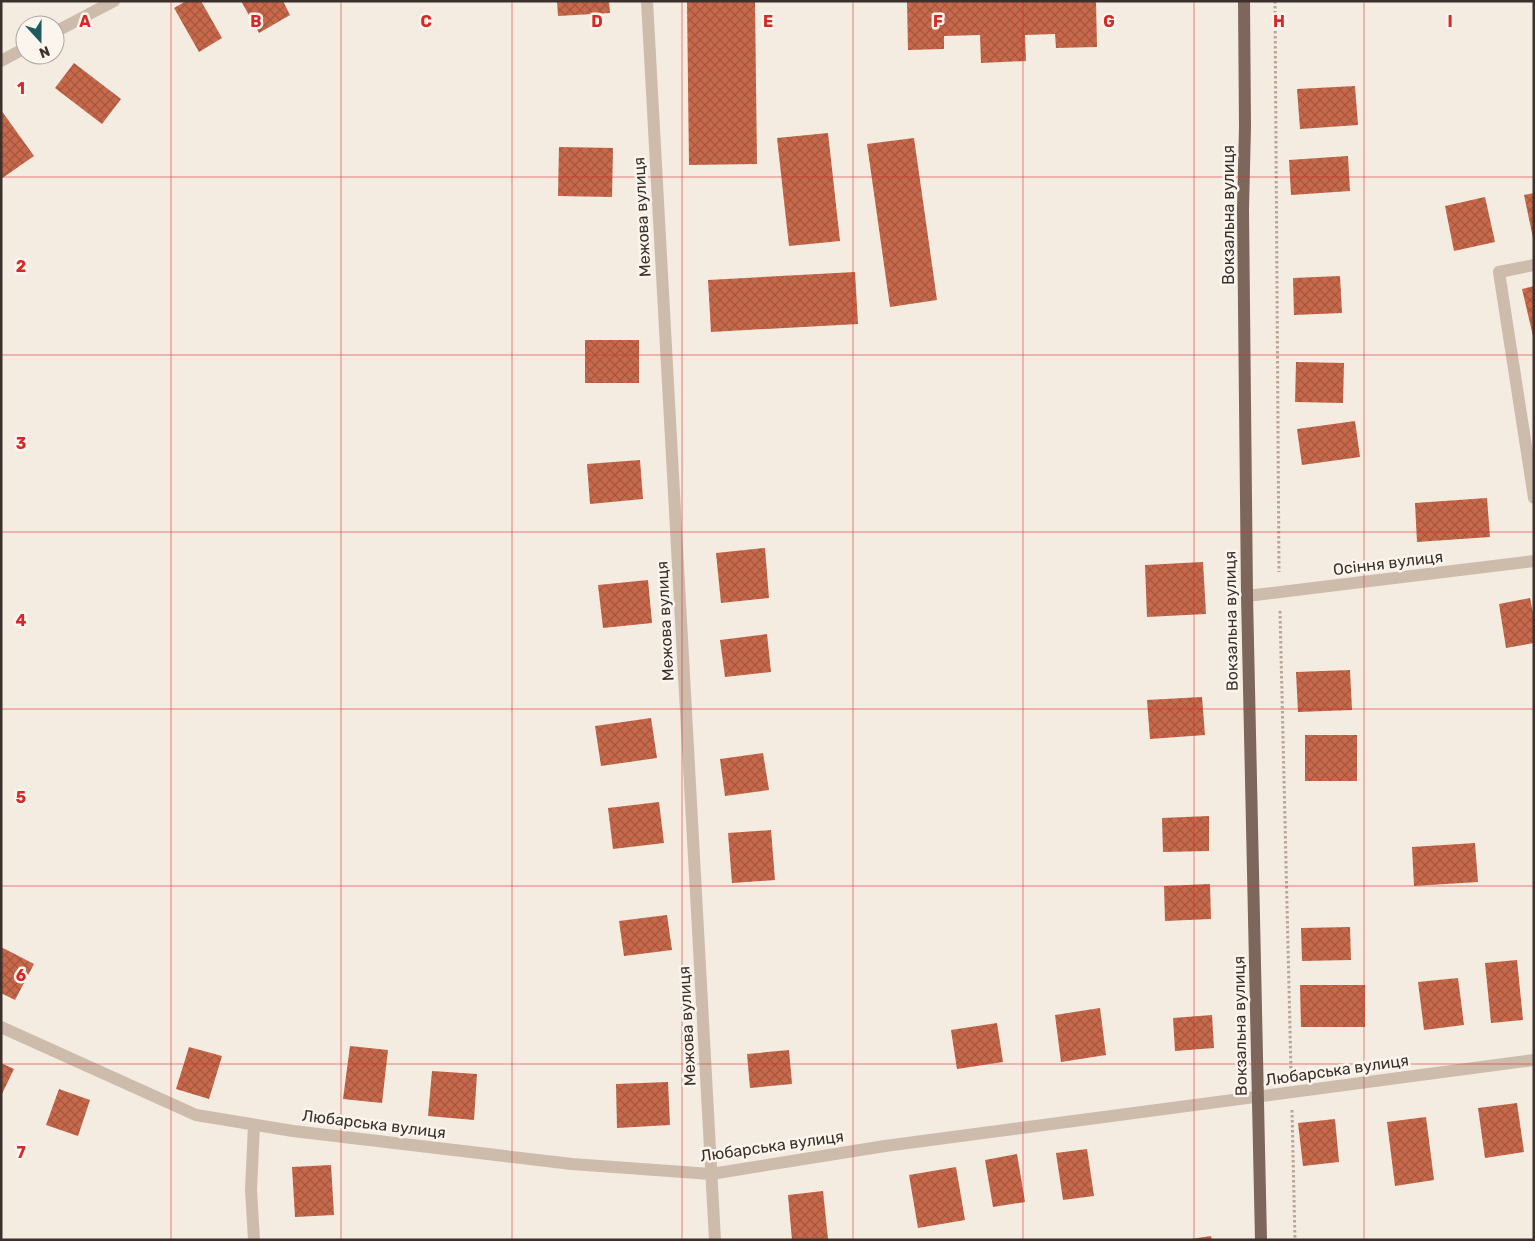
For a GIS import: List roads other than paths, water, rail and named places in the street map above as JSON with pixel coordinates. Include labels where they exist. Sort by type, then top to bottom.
[{"type":"main road","name":"Вокзальна вулиця","points":[[1244,1],[1245,127],[1243,209],[1247,596],[1261,1240]]},
{"type":"street","points":[[65,27],[114,1]]},
{"type":"street","name":"Межова вулиця","points":[[647,1],[715,1240]]},
{"type":"street","points":[[1,61],[15,53]]},
{"type":"street","points":[[1534,265],[1499,272],[1534,498]]},
{"type":"street","name":"Осіння вулиця","points":[[1247,596],[1534,562]]},
{"type":"street","name":"Любарська вулиця","points":[[1,1027],[196,1116],[293,1131],[572,1164],[711,1174],[886,1146],[1534,1060]]},
{"type":"street","points":[[254,1125],[250,1190],[254,1240]]}]
